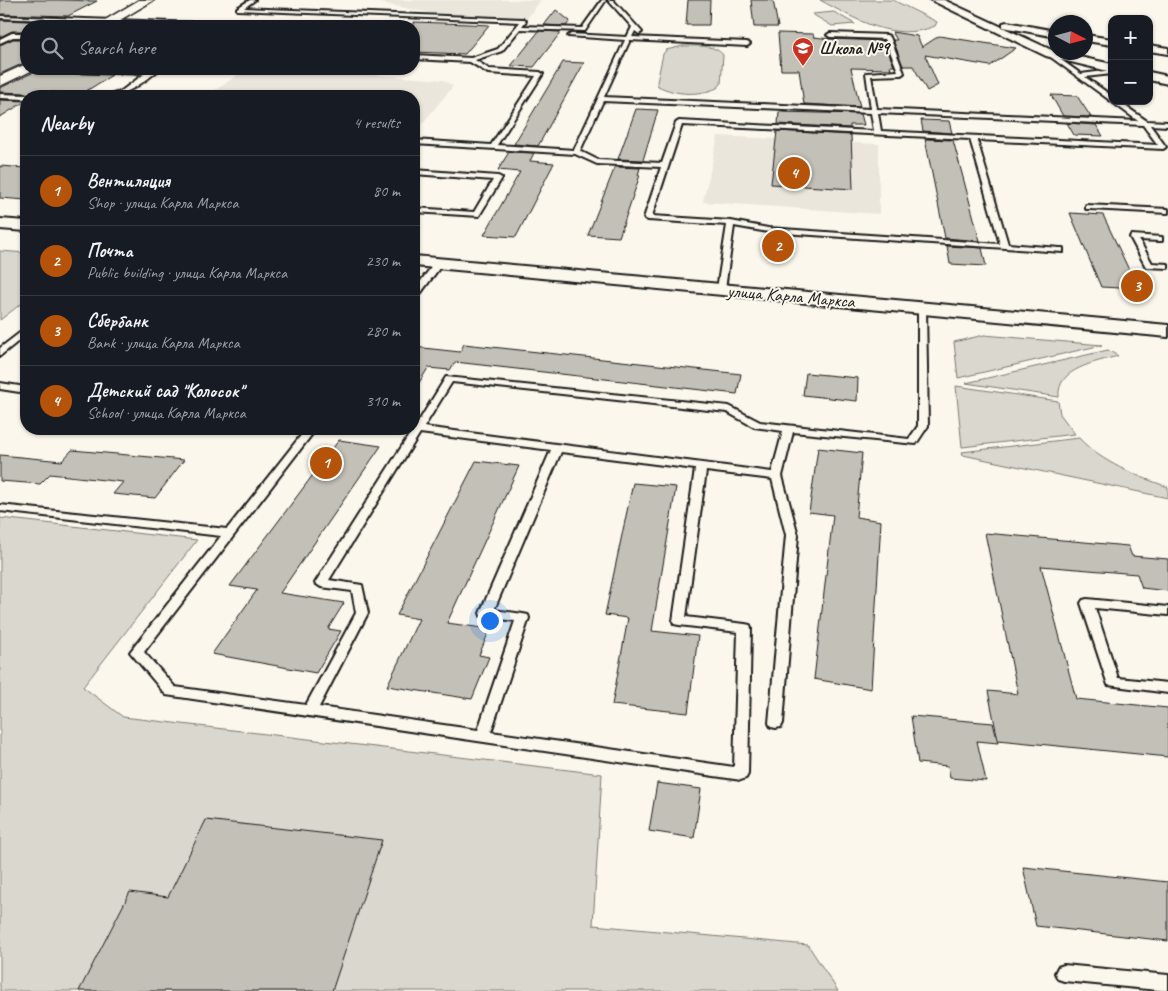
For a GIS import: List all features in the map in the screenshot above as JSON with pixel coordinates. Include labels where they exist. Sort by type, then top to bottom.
[{"type":"street","points":[[112,20],[148,0]]},
{"type":"street","points":[[936,0],[1048,53]]},
{"type":"street","points":[[980,22],[1048,33]]},
{"type":"street","points":[[1093,39],[1108,41]]},
{"type":"street","points":[[1153,49],[1168,51]]},
{"type":"street","points":[[1075,60],[1106,70]]},
{"type":"street","points":[[0,82],[20,71]]},
{"type":"street","points":[[1153,77],[1168,80]]},
{"type":"street","points":[[0,224],[20,226]]},
{"type":"street","name":"улица Карла Маркса","points":[[420,261],[1168,331]]},
{"type":"lane","points":[[101,0],[112,0]]},
{"type":"lane","points":[[253,0],[239,9],[523,21],[500,50],[471,60],[420,57]]},
{"type":"lane","points":[[519,27],[583,30],[604,0]]},
{"type":"lane","points":[[610,0],[645,40]]},
{"type":"lane","points":[[0,17],[45,20]]},
{"type":"lane","points":[[576,152],[634,27]]},
{"type":"lane","points":[[554,29],[526,34],[747,44]]},
{"type":"lane","points":[[0,41],[12,35],[20,35]]},
{"type":"lane","points":[[830,35],[886,37],[901,73],[868,74],[878,133]]},
{"type":"lane","points":[[510,38],[518,36]]},
{"type":"lane","points":[[471,60],[488,71],[540,74],[493,147]]},
{"type":"lane","points":[[1058,60],[1108,97]]},
{"type":"lane","points":[[1082,79],[1083,75],[1106,70]]},
{"type":"lane","points":[[126,90],[147,75]]},
{"type":"lane","points":[[0,96],[20,97]]},
{"type":"lane","points":[[601,99],[1168,124]]},
{"type":"lane","points":[[1120,105],[1145,123],[1165,148]]},
{"type":"lane","points":[[1060,250],[768,230],[731,223],[648,218],[679,123],[1165,148]]},
{"type":"lane","points":[[973,138],[1005,246]]},
{"type":"lane","points":[[420,142],[576,152],[597,162],[664,165]]},
{"type":"lane","points":[[420,172],[498,178],[476,214],[420,210]]},
{"type":"lane","points":[[1089,207],[1168,211]]},
{"type":"lane","points":[[721,290],[731,223]]},
{"type":"lane","points":[[1159,239],[1134,237],[1149,265],[1168,266]]},
{"type":"lane","points":[[420,288],[440,263]]},
{"type":"lane","points":[[420,422],[449,379],[729,409],[758,425],[912,442],[923,426],[922,308]]},
{"type":"lane","points":[[0,353],[20,337]]},
{"type":"lane","points":[[0,386],[20,389]]},
{"type":"lane","points":[[776,723],[792,535],[777,476],[789,428]]},
{"type":"lane","points":[[420,430],[777,476]]},
{"type":"lane","points":[[306,435],[138,652],[171,691],[740,774],[744,628],[679,621],[701,467]]},
{"type":"lane","points":[[310,711],[362,613],[358,588],[321,583],[411,435]]},
{"type":"lane","points":[[483,736],[523,618],[486,613],[557,448]]},
{"type":"lane","points":[[0,508],[230,533]]},
{"type":"lane","points":[[1168,611],[1087,603],[1113,682],[1168,688]]},
{"type":"lane","points":[[1064,973],[1168,983]]},
{"type":"shaded area","points":[[366,0],[541,0],[526,20],[449,17]]},
{"type":"shaded area","points":[[820,0],[893,0],[937,22],[935,26],[920,31],[890,30],[861,21]]},
{"type":"shaded area","points":[[834,12],[855,24],[832,26],[812,14]]},
{"type":"shaded area","points":[[683,46],[710,47],[723,55],[721,84],[717,88],[703,92],[680,93],[658,86],[657,82],[663,54],[666,50]]},
{"type":"shaded area","points":[[238,75],[375,75],[443,80],[453,86],[420,126],[420,90],[215,90]]},
{"type":"shaded area","points":[[718,136],[879,144],[879,214],[703,202]]},
{"type":"shaded area","points":[[0,251],[20,253],[20,305],[0,320]]},
{"type":"shaded area","points":[[984,335],[1102,345],[958,378],[954,342]]},
{"type":"shaded area","points":[[1108,350],[1118,356],[1089,364],[1071,373],[1064,379],[1060,387],[1059,397],[966,383]]},
{"type":"shaded area","points":[[956,386],[1058,401],[1060,414],[1075,434],[962,447]]},
{"type":"shaded area","points":[[1079,438],[1109,462],[1168,487],[1168,498],[963,455],[962,452]]},
{"type":"shaded area","points":[[0,518],[197,540],[83,687],[123,717],[602,774],[593,925],[808,945],[838,991],[0,991]]},
{"type":"building","points":[[0,0],[97,1],[68,16],[0,14]]},
{"type":"building","points":[[688,0],[710,0],[709,25],[686,25]]},
{"type":"building","points":[[751,0],[773,0],[778,27],[754,27]]},
{"type":"building","points":[[556,10],[570,21],[566,26],[544,25]]},
{"type":"building","points":[[0,20],[20,21],[20,31],[12,31],[0,37]]},
{"type":"building","points":[[420,22],[489,25],[465,54],[420,52]]},
{"type":"building","points":[[539,31],[561,32],[534,67],[511,66]]},
{"type":"building","points":[[892,32],[917,36],[922,47],[939,36],[1016,48],[990,66],[925,55],[938,85],[927,91],[913,66],[903,66],[893,40],[897,40]]},
{"type":"building","name":"Школа №9","points":[[778,33],[813,34],[814,37],[830,39],[884,41],[894,66],[890,66],[891,69],[851,68],[860,107],[804,104],[799,70],[781,70]]},
{"type":"building","points":[[13,39],[20,39],[20,65],[0,74],[0,45]]},
{"type":"building","points":[[563,62],[584,63],[538,146],[514,144]]},
{"type":"building","points":[[28,75],[112,75],[88,90],[20,90],[20,93],[0,92],[0,88]]},
{"type":"building","points":[[1051,95],[1077,96],[1091,117],[1063,116]]},
{"type":"building","points":[[0,100],[20,101],[20,105],[0,117]]},
{"type":"building","points":[[636,109],[658,110],[643,160],[618,159]]},
{"type":"building","points":[[779,112],[861,114],[864,125],[850,125],[850,128],[778,124]]},
{"type":"building","points":[[921,120],[949,121],[952,133],[923,131]]},
{"type":"building","points":[[1067,123],[1096,125],[1103,136],[1074,135]]},
{"type":"building","points":[[777,131],[851,135],[853,189],[771,184]]},
{"type":"building","points":[[925,139],[953,140],[980,241],[945,238]]},
{"type":"building","points":[[509,152],[534,153],[530,161],[554,163],[516,237],[484,235],[520,172],[498,170]]},
{"type":"building","points":[[0,166],[20,168],[20,200],[0,198]]},
{"type":"building","points":[[615,167],[640,168],[638,175],[640,175],[619,237],[588,235]]},
{"type":"building","points":[[1070,213],[1103,215],[1138,289],[1101,287]]},
{"type":"building","points":[[947,246],[982,248],[986,266],[950,264]]},
{"type":"building","points":[[464,344],[741,374],[737,394],[455,362],[450,370],[428,368],[420,381],[420,348],[460,352]]},
{"type":"building","points":[[806,373],[858,378],[857,401],[803,395]]},
{"type":"building","points":[[339,440],[381,446],[280,593],[344,603],[328,629],[341,631],[316,673],[212,654],[257,590],[230,586]]},
{"type":"building","points":[[818,448],[862,453],[856,517],[881,521],[871,689],[814,679],[833,515],[809,512]]},
{"type":"building","points":[[72,450],[184,460],[155,498],[113,494],[123,482],[50,474],[40,484],[0,481],[0,455],[62,461]]},
{"type":"building","points":[[476,461],[519,466],[447,623],[490,629],[479,655],[489,657],[472,699],[387,686],[419,619],[397,615]]},
{"type":"building","points":[[633,483],[676,487],[652,631],[698,636],[688,713],[612,705],[628,618],[605,615]]},
{"type":"building","points":[[985,533],[1128,546],[1132,556],[1168,559],[1168,591],[1142,588],[1137,574],[1041,566],[1076,699],[1168,708],[1168,757],[998,740],[988,691],[1018,694]]},
{"type":"building","points":[[911,716],[993,723],[998,743],[977,741],[986,781],[950,778],[948,766],[918,763]]},
{"type":"building","points":[[657,783],[701,789],[694,838],[649,831]]},
{"type":"building","points":[[206,820],[382,840],[332,991],[79,991],[130,892],[168,897]]},
{"type":"building","points":[[1023,867],[1168,882],[1168,941],[1036,926]]},
{"type":"place","name":"Школа №9","points":[[803,67]]},
{"type":"place","name":"Детский сад \"Колосок\"","points":[[794,173]]},
{"type":"place","name":"Почта","points":[[778,246]]},
{"type":"place","name":"Сбербанк","points":[[1137,286]]},
{"type":"place","name":"Вентиляция","points":[[326,463]]}]
